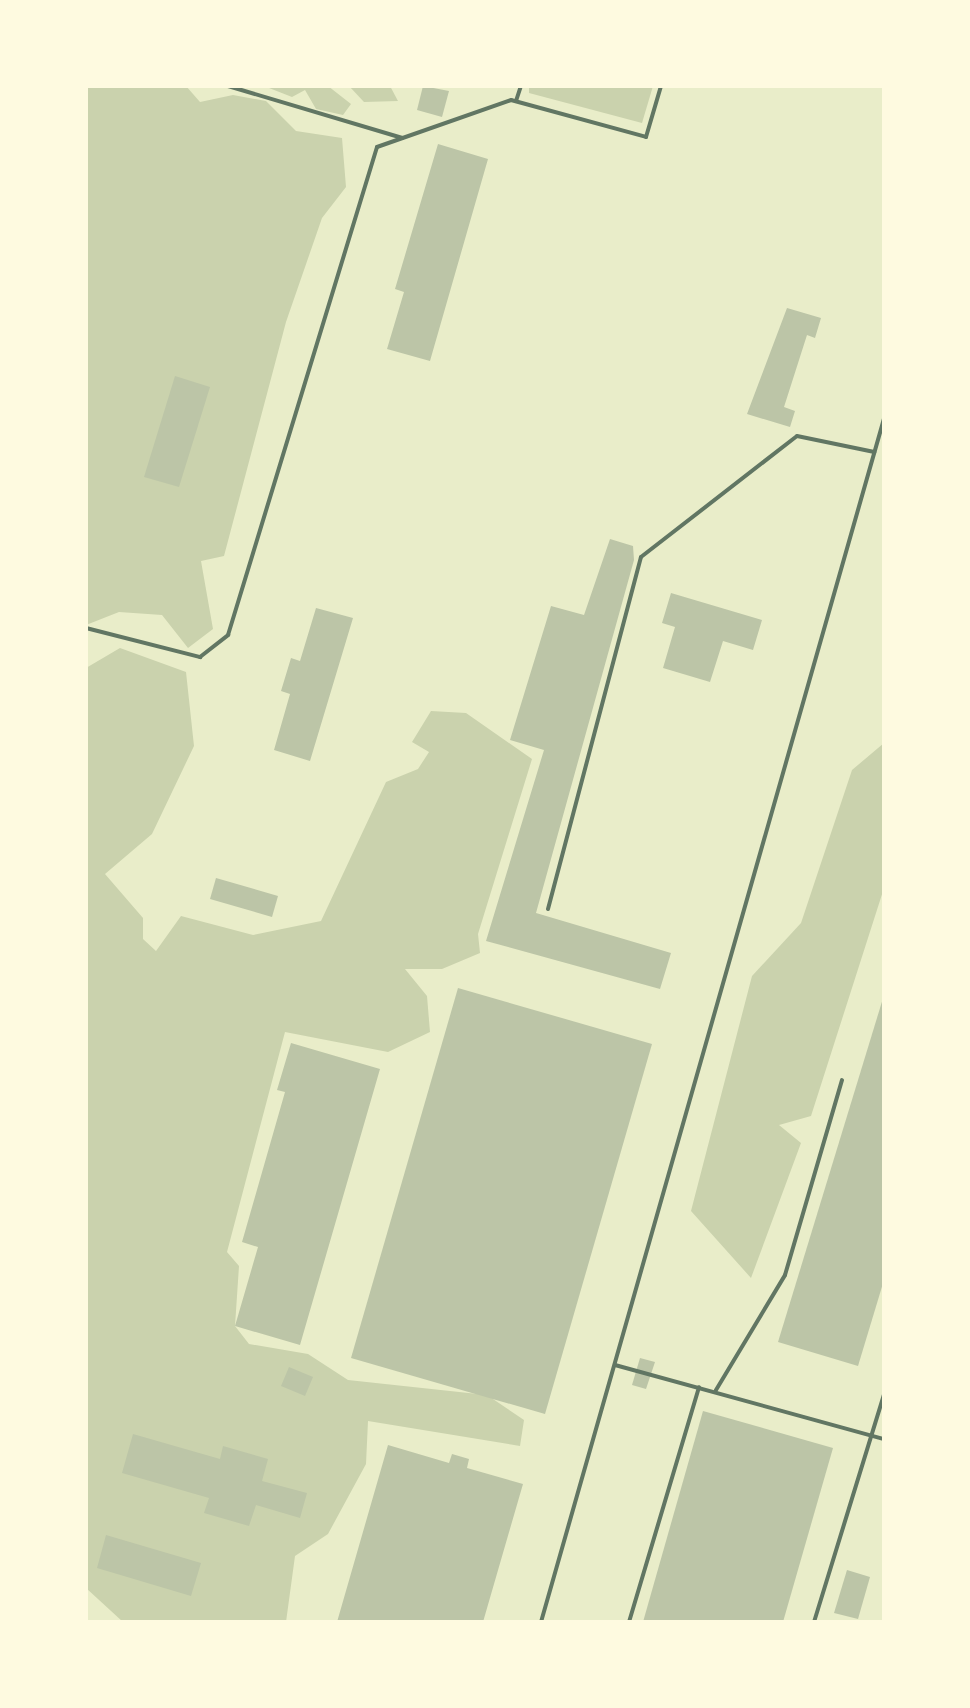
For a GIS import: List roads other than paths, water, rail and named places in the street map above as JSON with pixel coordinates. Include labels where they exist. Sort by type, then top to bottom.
[{"type":"lane","points":[[228,86],[403,138]]},
{"type":"lane","points":[[516,101],[521,86]]},
{"type":"lane","points":[[86,628],[200,657],[228,635],[377,147],[516,101],[646,137],[661,86]]},
{"type":"lane","points":[[541,1622],[884,419]]},
{"type":"lane","points":[[548,909],[641,557],[797,436],[874,452]]},
{"type":"lane","points":[[716,1390],[785,1275],[842,1080]]},
{"type":"lane","points":[[615,1365],[716,1390],[884,1439]]},
{"type":"lane","points":[[629,1622],[699,1387]]},
{"type":"lane","points":[[814,1622],[884,1394]]}]
